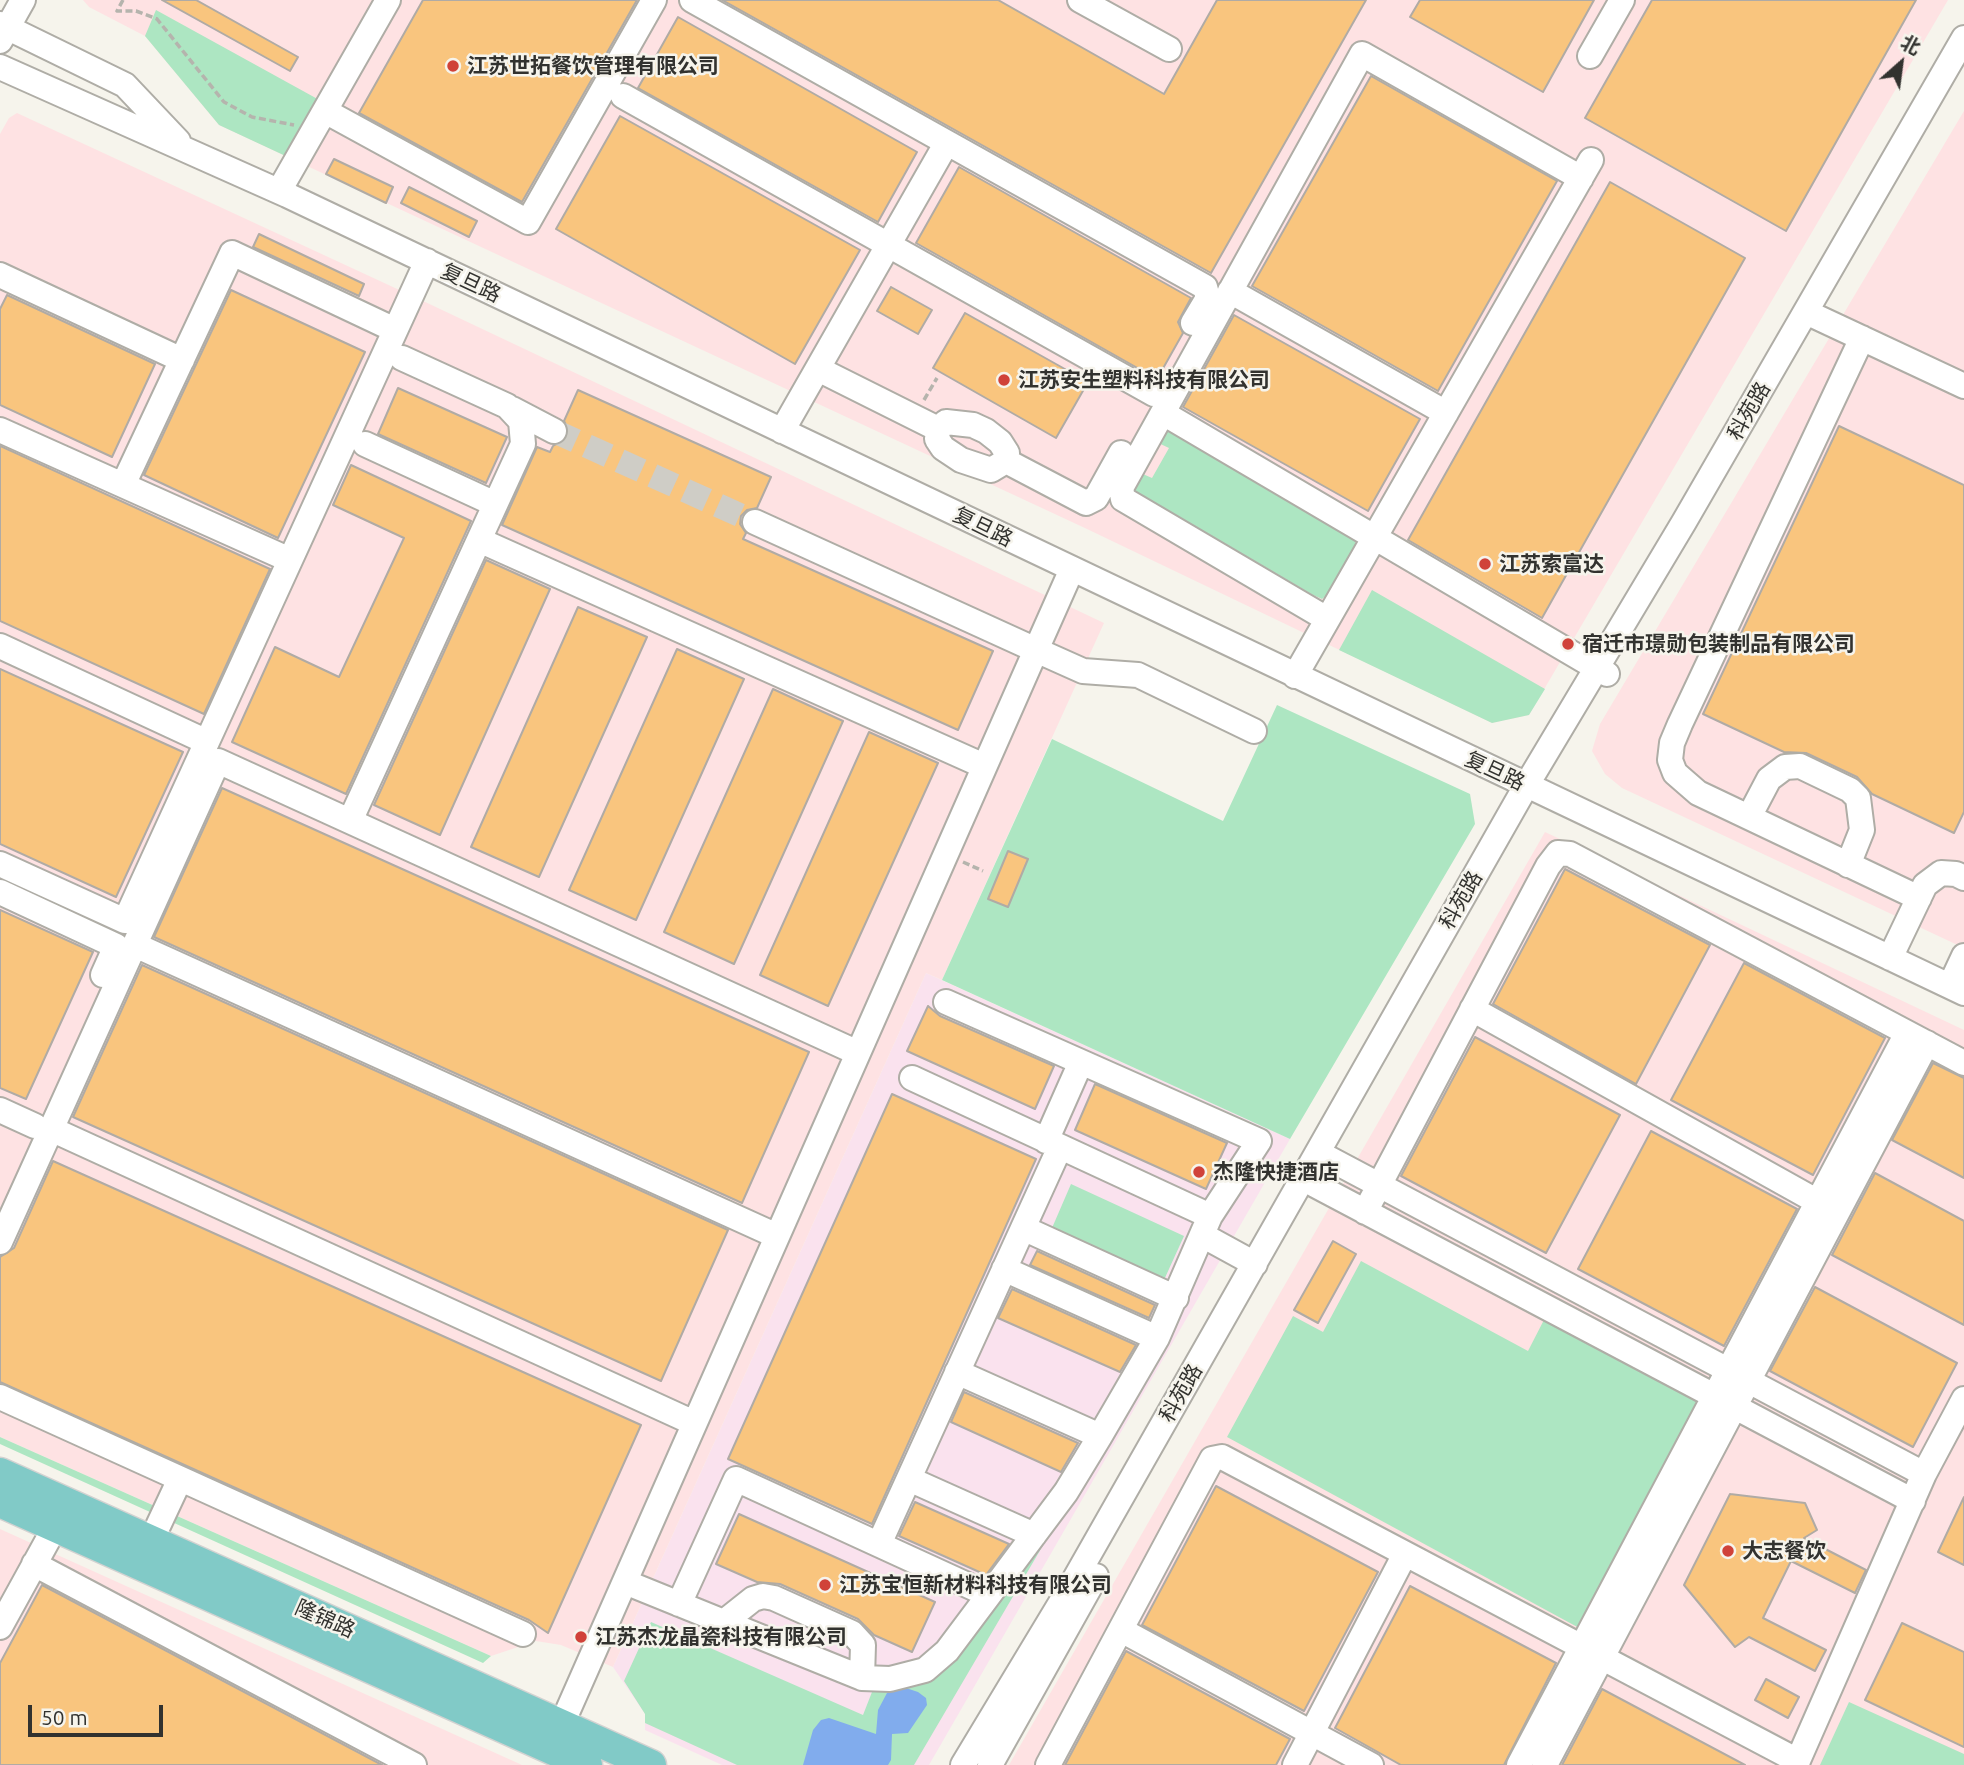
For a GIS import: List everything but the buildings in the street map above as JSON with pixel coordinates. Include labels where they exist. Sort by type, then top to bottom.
[{"type":"main road","name":"隆锦路","points":[[0,1473],[151,1541],[556,1737],[587,1765]]},
{"type":"main road","name":"隆锦路","points":[[0,1502],[556,1737],[651,1765]]},
{"type":"street","points":[[23,0],[3,31],[125,85],[186,149]]},
{"type":"street","points":[[279,191],[388,0]]},
{"type":"street","points":[[325,111],[528,222],[654,0]]},
{"type":"street","points":[[692,0],[1205,287],[1208,298],[1121,488],[1123,499],[1327,619]]},
{"type":"street","points":[[1080,0],[1169,50]]},
{"type":"street","points":[[1590,56],[1622,0]]},
{"type":"street","name":"科苑路","points":[[1813,314],[1964,38]]},
{"type":"street","points":[[1006,461],[1086,503],[1091,502],[1230,291],[1362,54],[1586,169],[1295,676]]},
{"type":"street","name":"复旦路","points":[[0,66],[279,191],[1957,990]]},
{"type":"street","name":"科苑路","points":[[963,1765],[1068,1591],[1532,789],[1813,314],[1964,71]]},
{"type":"street","points":[[623,96],[888,245],[1602,671]]},
{"type":"street","points":[[782,431],[946,144]]},
{"type":"street","points":[[123,485],[232,253],[395,330]]},
{"type":"street","points":[[0,863],[125,921],[427,261]]},
{"type":"street","points":[[0,275],[182,360]]},
{"type":"street","points":[[1230,291],[1446,413]]},
{"type":"street","points":[[1813,314],[1964,386]]},
{"type":"street","points":[[1862,338],[1672,743],[1670,760],[1675,773],[1686,786],[1919,898]]},
{"type":"street","points":[[402,358],[507,406],[554,431]]},
{"type":"street","points":[[818,369],[938,429]]},
{"type":"street","points":[[350,821],[523,444],[521,421],[507,406]]},
{"type":"street","points":[[946,422],[979,428],[1000,442],[1007,453],[1006,461],[991,470],[961,460],[943,448],[937,439],[938,429],[946,422]]},
{"type":"street","points":[[0,430],[290,561]]},
{"type":"street","points":[[365,444],[495,504]]},
{"type":"street","points":[[755,522],[1083,671],[1138,675],[1254,731]]},
{"type":"street","points":[[478,540],[984,766]]},
{"type":"street","points":[[556,1737],[1072,569]]},
{"type":"street","points":[[0,646],[207,742]]},
{"type":"street","points":[[0,1202],[43,1128],[135,945],[218,761],[858,1053]]},
{"type":"street","points":[[1749,817],[1769,779],[1785,767],[1800,766],[1850,790],[1858,798],[1862,830],[1848,865]]},
{"type":"street","name":"科苑路","points":[[990,1765],[1330,1159],[1532,789]]},
{"type":"street","points":[[1365,1212],[1548,866],[1558,853],[1570,854],[1964,1063]]},
{"type":"street","points":[[1891,958],[1925,885],[1941,873],[1964,877]]},
{"type":"street","points":[[0,892],[116,946],[0,1242]]},
{"type":"street","points":[[135,945],[777,1236]]},
{"type":"street","points":[[1957,990],[1964,956]]},
{"type":"street","points":[[625,1581],[862,1678],[890,1679],[925,1670],[947,1651],[1079,1472],[1157,1338],[1206,1226],[1259,1141],[946,1002]]},
{"type":"street","points":[[1472,1009],[1818,1202]]},
{"type":"street","points":[[1739,1376],[1818,1202],[1917,1038]]},
{"type":"street","points":[[1519,1765],[1592,1652],[1917,1038]]},
{"type":"street","points":[[879,1544],[1023,1228],[1081,1062]]},
{"type":"street","points":[[912,1078],[1053,1144],[1206,1226],[1255,1264]]},
{"type":"street","points":[[0,1110],[694,1423]]},
{"type":"street","points":[[1330,1159],[1924,1474]]},
{"type":"street","points":[[1315,1185],[1913,1501]]},
{"type":"street","points":[[1023,1228],[1176,1298]]},
{"type":"street","points":[[1004,1269],[1157,1338]]},
{"type":"street","points":[[957,1372],[1100,1436]]},
{"type":"street","points":[[0,1397],[523,1634]]},
{"type":"street","points":[[1048,1765],[1212,1459],[1222,1457],[1797,1763],[1924,1474],[1964,1399]]},
{"type":"street","points":[[151,1541],[180,1479]]},
{"type":"street","points":[[679,1604],[736,1479],[989,1595]]},
{"type":"street","points":[[909,1479],[1034,1535]]},
{"type":"street","points":[[0,1627],[55,1527]]},
{"type":"street","points":[[1295,1765],[1405,1554]]},
{"type":"street","points":[[34,1564],[414,1765]]},
{"type":"street","points":[[724,1622],[753,1599],[774,1598],[852,1633],[863,1645],[862,1678]]},
{"type":"street","points":[[1121,1630],[1371,1765]]},
{"type":"street","points":[[1545,1765],[1592,1652]]},
{"type":"path","points":[[123,0],[117,10],[136,11],[157,19],[224,102],[252,117],[292,124],[311,135]]},
{"type":"shaded area","points":[[83,0],[1948,0],[1529,715],[1492,723],[1087,529],[219,125],[145,36],[89,7]]},
{"type":"shaded area","points":[[1964,111],[1964,948],[1622,788],[1605,774],[1592,751],[1600,724]]},
{"type":"shaded area","name":"江苏杰龙晶瓷科技有限公司","points":[[17,113],[421,300],[1104,623],[942,980],[926,973],[613,1667],[561,1645],[536,1641],[491,1656],[0,1437],[0,134],[9,118]]},
{"type":"shaded area","points":[[1545,832],[1964,1030],[1964,1765],[1009,1765]]},
{"type":"shaded area","points":[[926,973],[1290,1139],[929,1765],[722,1765],[645,1730],[645,1714],[613,1667]]},
{"type":"shaded area","points":[[0,1529],[522,1765],[0,1765]]},
{"type":"green space","points":[[156,10],[323,102],[292,159],[219,125],[145,36]]},
{"type":"green space","points":[[1161,425],[1354,538],[1356,544],[1328,594],[1322,599],[1313,595],[1130,488],[1136,471],[1152,478],[1169,448],[1152,440]]},
{"type":"green space","points":[[1372,590],[1545,689],[1529,715],[1492,723],[1339,650]]},
{"type":"green space","points":[[1277,705],[1470,794],[1475,824],[1290,1139],[942,980],[1052,739],[1223,821]]},
{"type":"green space","points":[[1071,1184],[1184,1236],[1164,1280],[1052,1228]]},
{"type":"green space","points":[[1361,1261],[1528,1351],[1547,1314],[1699,1400],[1581,1629],[1227,1437],[1293,1316],[1323,1332]]},
{"type":"green space","points":[[0,1437],[491,1656],[483,1663],[0,1444]]},
{"type":"green space","points":[[1059,1510],[1062,1513],[914,1765],[737,1765],[645,1723],[645,1714],[624,1681],[651,1622],[863,1715],[872,1692],[938,1676],[944,1670]]},
{"type":"green space","points":[[1849,1702],[1964,1754],[1964,1765],[1820,1765]]},
{"type":"water","points":[[903,1687],[926,1698],[927,1705],[908,1733],[892,1734],[891,1760],[888,1765],[803,1765],[813,1730],[821,1720],[829,1718],[876,1734],[878,1710],[887,1693]]},
{"type":"tunnel","points":[[554,431],[755,522]]},
{"type":"place","name":"江苏世拓餐饮管理有限公司","points":[[453,66]]},
{"type":"place","name":"江苏安生塑料科技有限公司","points":[[1004,380]]},
{"type":"place","name":"江苏索富达","points":[[1485,564]]},
{"type":"place","name":"宿迁市璟勋包装制品有限公司","points":[[1568,644]]},
{"type":"place","name":"杰隆快捷酒店","points":[[1199,1172]]},
{"type":"place","name":"大志餐饮","points":[[1728,1551]]},
{"type":"place","name":"江苏宝恒新材料科技有限公司","points":[[825,1585]]},
{"type":"place","name":"江苏杰龙晶瓷科技有限公司","points":[[581,1637]]}]
